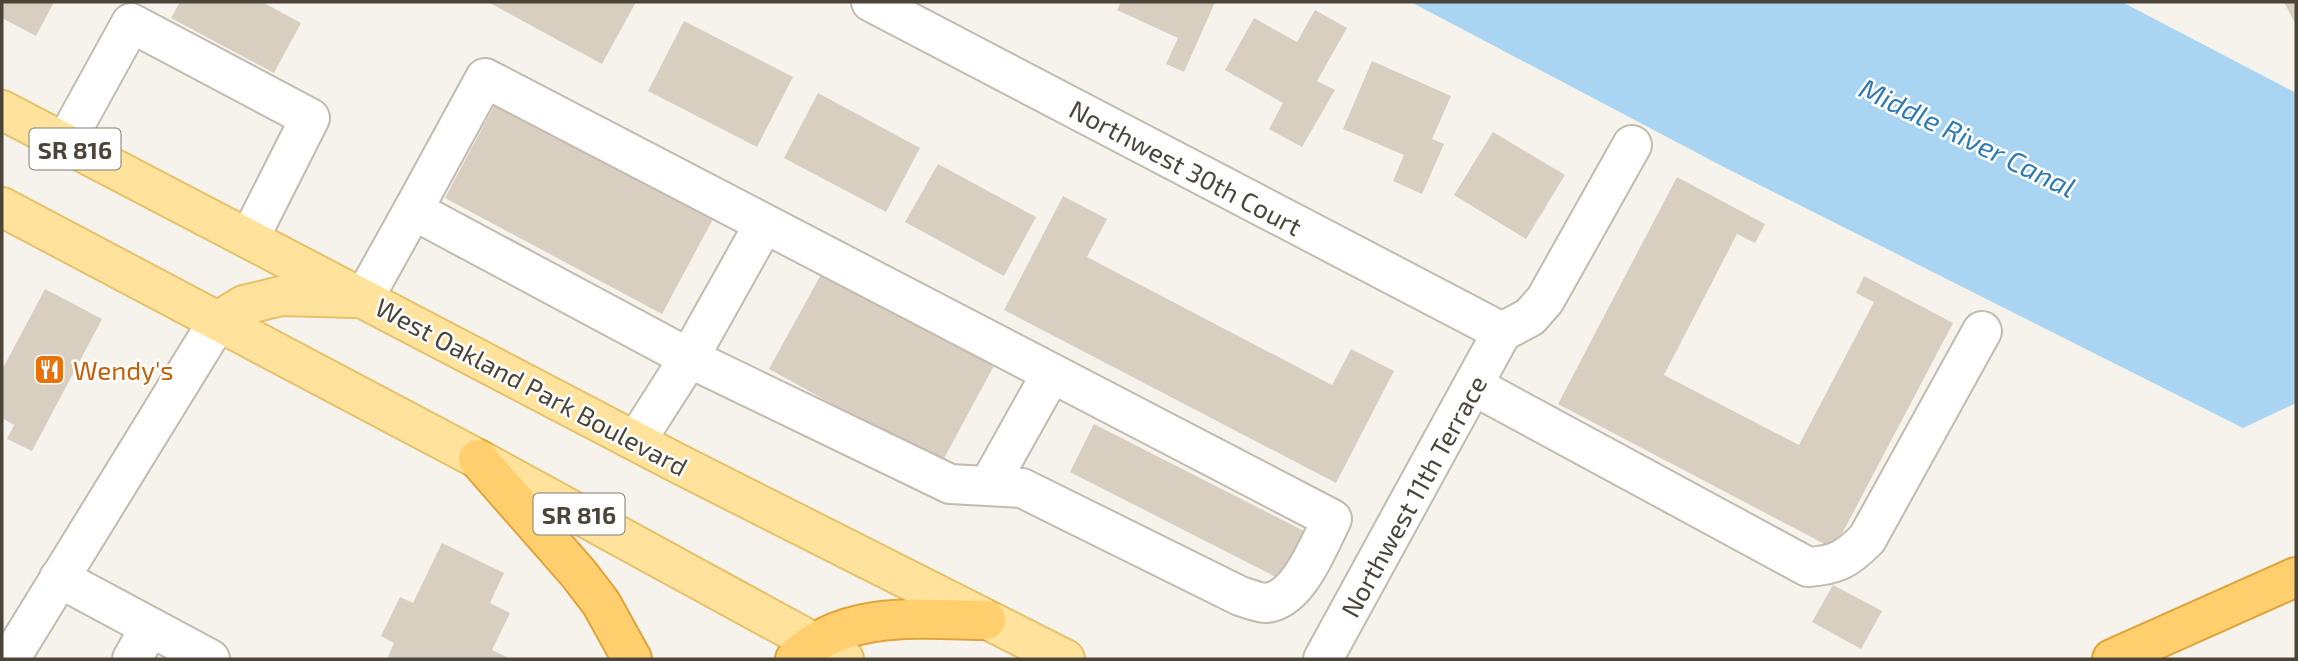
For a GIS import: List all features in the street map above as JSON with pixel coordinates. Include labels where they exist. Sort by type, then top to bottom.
[{"type":"highway","points":[[478,458],[601,603],[632,659]]},
{"type":"highway","points":[[2112,659],[2296,577]]},
{"type":"highway","points":[[817,654],[854,625],[934,619],[986,620]]},
{"type":"main road","name":"West Oakland Park Boulevard","points":[[2,110],[636,441],[1065,659]]},
{"type":"main road","name":"SR 816","points":[[2,207],[478,458],[817,654]]},
{"type":"main road","points":[[218,321],[244,305],[281,296],[364,298]]},
{"type":"street","name":"Northwest 30th Court","points":[[871,2],[1502,332]]},
{"type":"street","points":[[65,143],[131,23],[310,118],[249,239]]},
{"type":"street","points":[[364,298],[485,78],[1332,519],[1300,582],[1280,597],[1266,603],[1240,596],[1022,488],[950,484],[689,358],[413,210]]},
{"type":"street","points":[[1502,332],[1530,317],[1545,300],[1632,145]]},
{"type":"street","points":[[636,441],[689,358],[764,224]]},
{"type":"street","points":[[10,659],[218,321]]},
{"type":"street","points":[[1474,386],[1808,566],[1829,566],[1849,557],[1867,539],[1982,331]]},
{"type":"street","name":"Northwest 11th Terrace","points":[[1324,659],[1502,332]]},
{"type":"street","points":[[989,485],[1051,373]]},
{"type":"street","points":[[59,578],[141,643],[210,659]]},
{"type":"water","name":"Middle River Canal","points":[[1411,2],[2122,2],[2296,93],[2296,403],[2243,428],[1720,165]]},
{"type":"building","points":[[2,2],[54,2],[36,36],[2,18]]},
{"type":"building","points":[[180,2],[262,2],[301,23],[274,73],[171,18]]},
{"type":"building","points":[[488,2],[636,2],[602,64]]},
{"type":"building","points":[[1121,2],[1215,2],[1184,72],[1166,64],[1178,38],[1117,10]]},
{"type":"building","points":[[2284,2],[2296,2],[2296,25]]},
{"type":"building","points":[[1315,10],[1347,28],[1317,81],[1335,90],[1302,147],[1269,129],[1283,103],[1225,70],[1254,18],[1297,42]]},
{"type":"building","points":[[684,21],[793,77],[757,147],[648,91]]},
{"type":"building","points":[[1372,61],[1451,96],[1432,139],[1444,144],[1422,194],[1393,181],[1404,155],[1343,129]]},
{"type":"building","points":[[818,93],[920,148],[886,212],[784,158]]},
{"type":"building","points":[[495,104],[713,219],[662,314],[445,198]]},
{"type":"building","points":[[1493,132],[1565,175],[1526,239],[1454,195]]},
{"type":"building","points":[[938,164],[1036,217],[1004,276],[905,222]]},
{"type":"building","points":[[1677,177],[1765,224],[1755,243],[1737,234],[1664,375],[1799,445],[1874,302],[1856,293],[1864,276],[1953,323],[1834,549],[1558,404]]},
{"type":"building","points":[[1063,196],[1107,219],[1087,257],[1332,385],[1351,349],[1394,371],[1336,483],[1004,310]]},
{"type":"building","points":[[824,269],[996,362],[941,464],[769,369]]},
{"type":"building","points":[[45,289],[102,319],[32,451],[7,439],[14,425],[2,418],[2,370]]},
{"type":"building","points":[[1094,424],[1304,531],[1280,579],[1070,472]]},
{"type":"building","points":[[442,543],[504,573],[490,603],[510,613],[492,650],[511,659],[387,659],[394,643],[381,636],[400,597],[413,603]]},
{"type":"building","points":[[1833,585],[1882,611],[1861,649],[1812,622]]},
{"type":"place","name":"Wendy's","points":[[50,369]]}]
